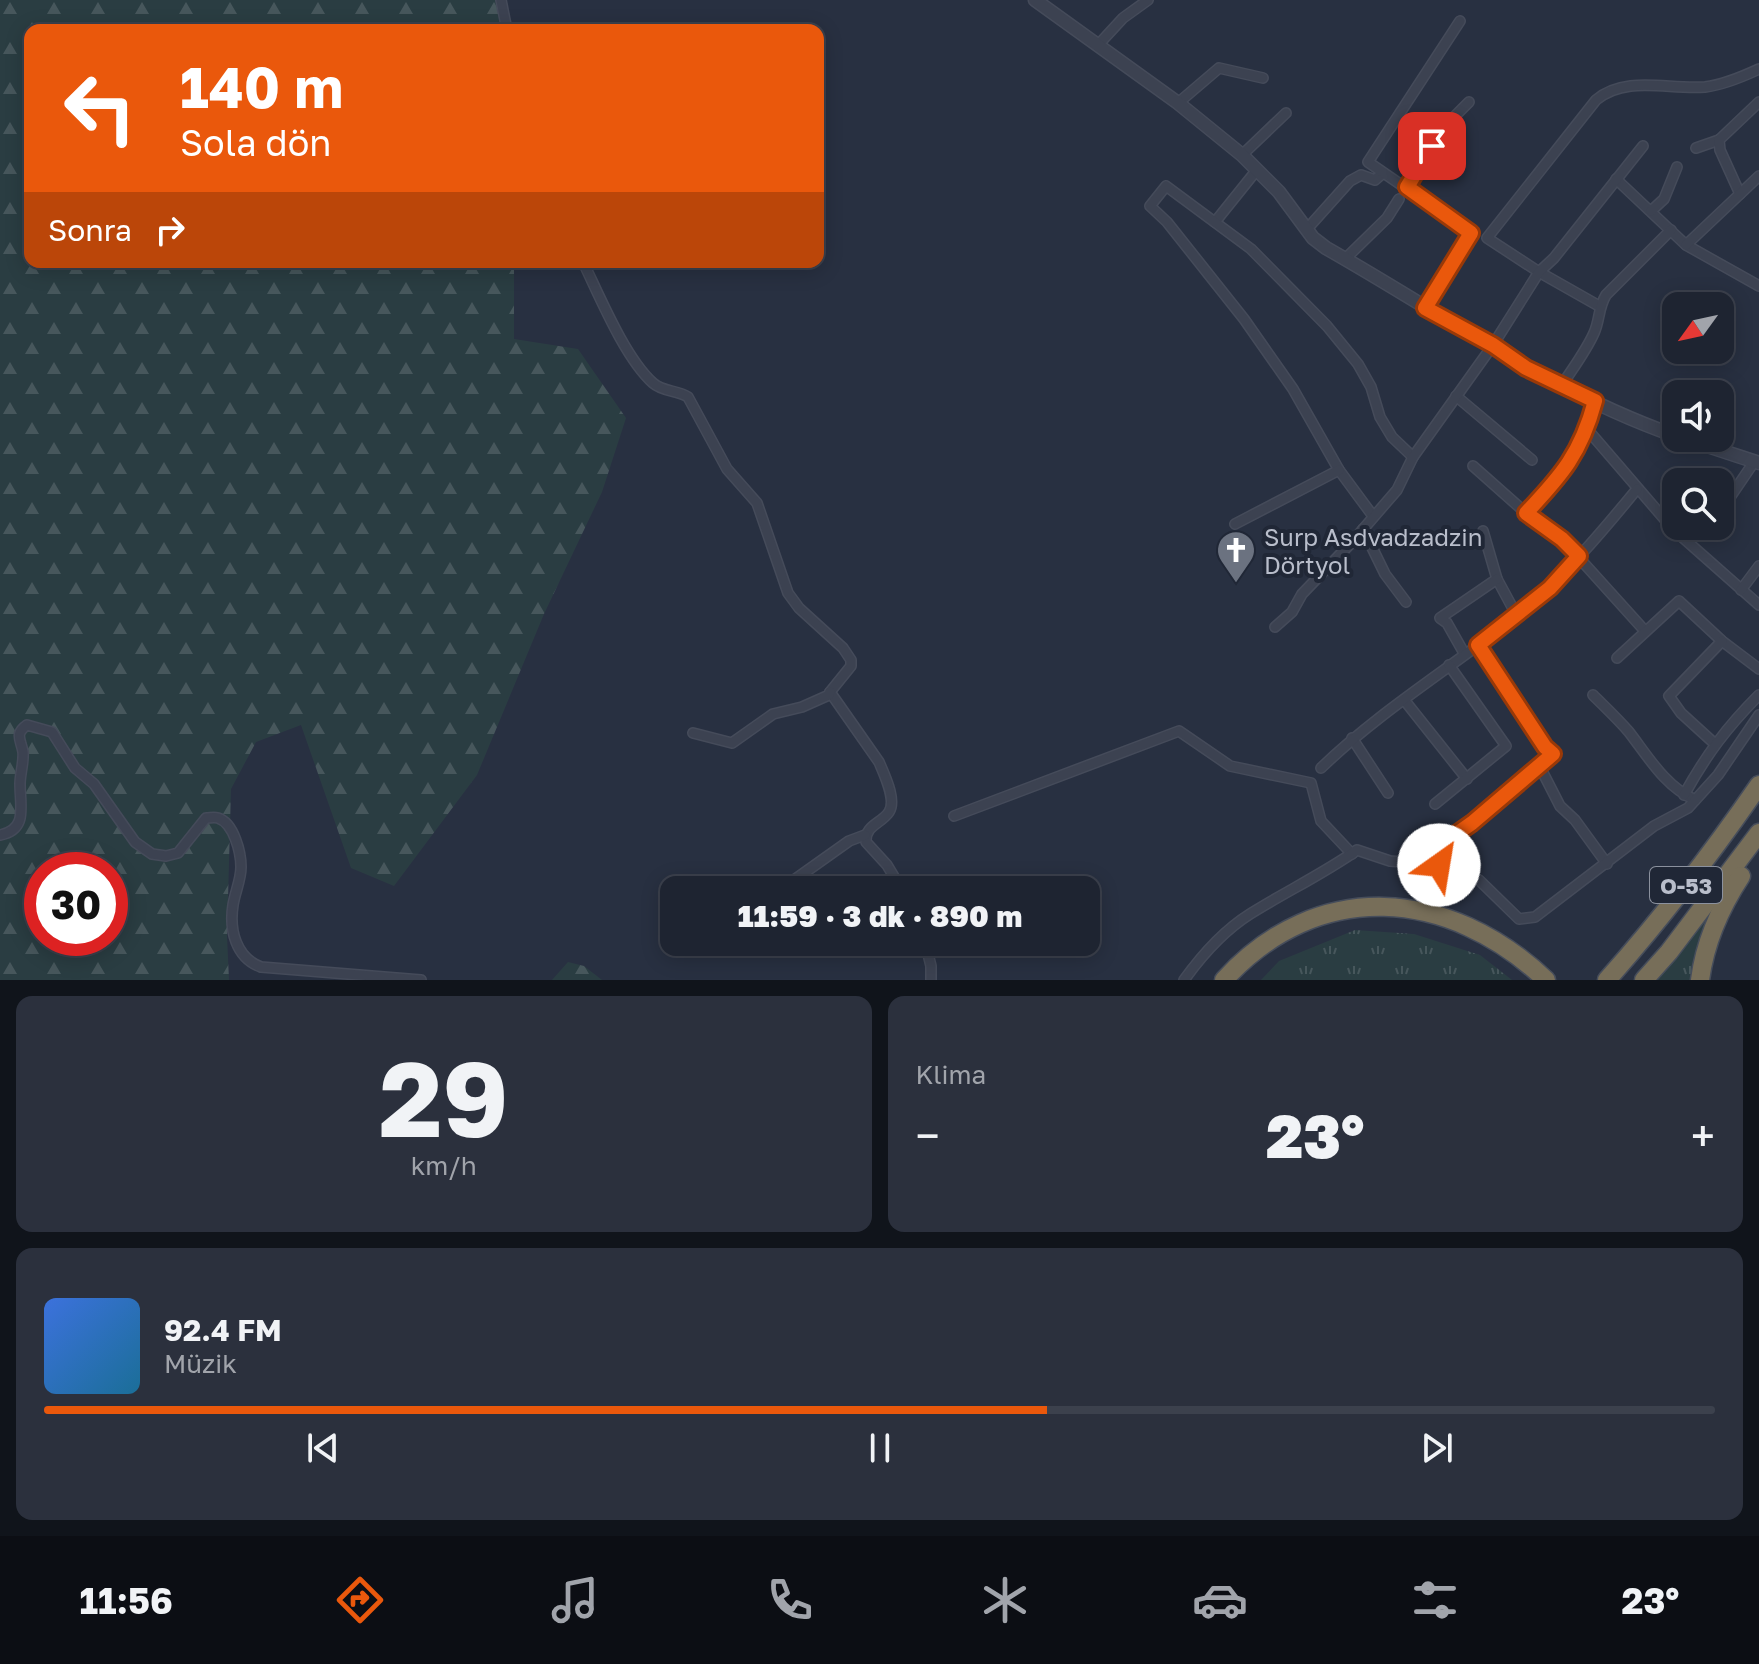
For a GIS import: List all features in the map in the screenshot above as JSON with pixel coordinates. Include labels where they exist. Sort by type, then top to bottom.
[{"type":"highway","name":"O-53","points":[[1607,980],[1677,897],[1759,785]]},
{"type":"highway","name":"O-53","points":[[1644,980],[1669,952],[1759,833]]},
{"type":"highway","points":[[1700,980],[1711,933],[1725,901],[1759,847]]},
{"type":"highway","points":[[1224,980],[1266,942],[1291,927],[1323,915],[1388,906],[1424,911],[1465,924],[1504,945],[1546,980]]},
{"type":"highway","points":[[1240,980],[1273,951],[1297,937],[1355,920],[1388,919],[1422,921],[1461,932],[1497,953],[1529,980]]},
{"type":"street","points":[[501,0],[506,24]]},
{"type":"street","points":[[1035,0],[1178,103],[1242,155],[1279,192],[1326,248],[1493,345],[1526,368],[1633,421],[1662,431]]},
{"type":"street","points":[[1099,44],[1123,18],[1148,0]]},
{"type":"street","points":[[1425,308],[1471,233],[1368,162],[1460,21]]},
{"type":"street","points":[[1178,103],[1219,68],[1263,78]]},
{"type":"street","points":[[1599,306],[1487,238],[1606,91],[1622,86],[1708,87],[1759,69]]},
{"type":"street","points":[[1407,187],[1445,126],[1469,102]]},
{"type":"street","points":[[1696,148],[1719,140],[1759,102]]},
{"type":"street","points":[[1242,155],[1286,113]]},
{"type":"street","points":[[1719,140],[1720,150],[1740,194]]},
{"type":"street","points":[[1275,627],[1292,612],[1302,594],[1397,490],[1413,457],[1493,345],[1539,272],[1554,258],[1643,146]]},
{"type":"street","points":[[1651,211],[1664,199],[1677,167]]},
{"type":"street","points":[[1215,222],[1256,171]]},
{"type":"street","points":[[1307,229],[1350,181],[1361,175],[1375,180],[1383,173]]},
{"type":"street","points":[[1686,245],[1759,176]]},
{"type":"street","points":[[1616,179],[1686,245],[1759,286]]},
{"type":"street","points":[[1373,516],[1339,470],[1293,389],[1244,319],[1167,222],[1150,206],[1166,186],[1251,249],[1327,326],[1358,364],[1371,387],[1386,427],[1413,457]]},
{"type":"street","points":[[1345,259],[1387,218],[1399,199]]},
{"type":"street","points":[[1562,385],[1595,332],[1600,316],[1599,306],[1606,295],[1671,230]]},
{"type":"street","points":[[586,268],[643,372],[660,388],[688,397],[727,469],[757,503],[788,593],[799,608],[848,655],[851,666],[829,695],[802,707],[773,714],[732,743],[693,733]]},
{"type":"street","points":[[1456,396],[1532,460]]},
{"type":"street","points":[[1526,513],[1572,461],[1587,429],[1595,401]]},
{"type":"street","points":[[1587,429],[1673,529],[1759,605]]},
{"type":"street","points":[[1726,452],[1757,462],[1734,493]]},
{"type":"street","points":[[1473,466],[1526,513],[1562,539],[1645,631]]},
{"type":"street","points":[[1235,524],[1339,470]]},
{"type":"street","points":[[1321,768],[1352,738],[1405,701],[1550,588],[1637,489]]},
{"type":"street","points":[[1363,529],[1385,574],[1406,602]]},
{"type":"street","points":[[1483,531],[1497,579],[1517,616]]},
{"type":"street","points":[[1741,590],[1759,566]]},
{"type":"street","points":[[1464,653],[1447,623],[1440,618],[1497,579]]},
{"type":"street","points":[[1617,658],[1679,601],[1722,641],[1759,669]]},
{"type":"street","points":[[1715,744],[1681,713],[1669,696],[1722,641]]},
{"type":"street","points":[[1439,865],[1445,842],[1553,754],[1545,747],[1478,645]]},
{"type":"street","points":[[1435,804],[1506,746],[1449,665]]},
{"type":"street","points":[[800,876],[849,841],[865,835],[890,811],[889,790],[879,762],[830,692]]},
{"type":"street","points":[[1593,695],[1626,729],[1665,779],[1695,800]]},
{"type":"street","points":[[1684,795],[1715,744],[1759,695]]},
{"type":"street","points":[[1405,701],[1467,779]]},
{"type":"street","points":[[1184,980],[1220,937],[1248,915],[1330,870],[1357,850],[1390,861],[1439,865],[1479,880],[1519,919],[1535,917],[1654,826],[1688,808],[1718,775],[1759,715]]},
{"type":"street","points":[[0,835],[9,833],[19,825],[23,753],[18,738],[21,729],[27,725],[36,726],[52,732],[75,768],[94,784],[135,842],[152,854],[166,856],[178,853],[206,818],[220,818],[229,826],[241,868],[232,908],[236,945],[248,962],[261,967],[421,980]]},
{"type":"street","points":[[954,816],[1179,731],[1230,766],[1311,783],[1321,821],[1352,854]]},
{"type":"street","points":[[1352,738],[1388,793]]},
{"type":"street","points":[[1540,767],[1560,806],[1575,820],[1607,864]]},
{"type":"street","points":[[865,835],[866,842],[894,876]]},
{"type":"street","points":[[928,956],[931,980]]},
{"type":"green space","points":[[0,0],[505,0],[507,24],[24,24],[24,268],[514,268],[514,339],[578,349],[626,418],[602,492],[544,614],[477,775],[394,886],[351,868],[301,725],[256,742],[231,789],[227,936],[229,980],[0,980]]},
{"type":"green space","points":[[1708,912],[1691,980],[1652,980]]},
{"type":"green space","points":[[1355,930],[1414,934],[1480,955],[1512,980],[1261,980],[1279,961]]},
{"type":"green space","points":[[568,962],[584,966],[602,980],[552,980]]},
{"type":"place","name":"Surp Asdvadzadzin Dörtyol","points":[[1236,584]]},
{"type":"route","points":[[1432,146],[1407,187],[1471,233],[1425,308],[1493,345],[1526,368],[1595,401],[1587,429],[1572,461],[1526,513],[1562,539],[1579,556],[1550,588],[1478,645],[1545,747],[1553,754],[1445,842],[1439,865]]}]
